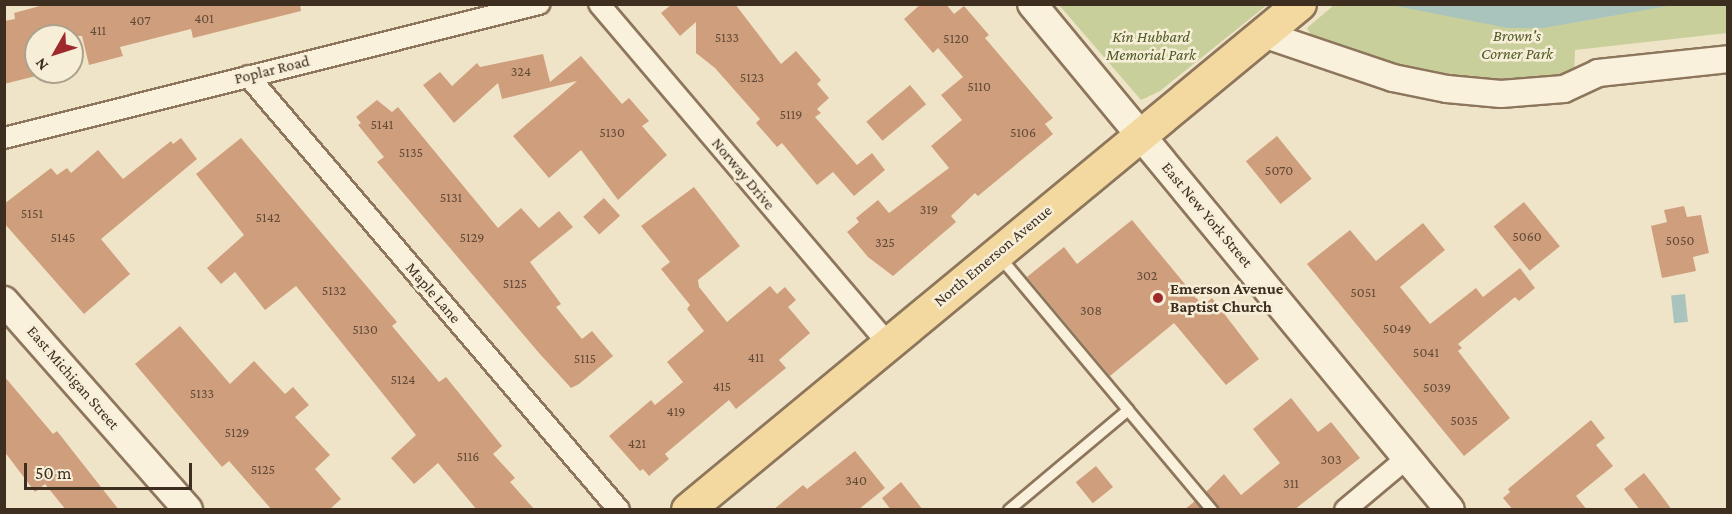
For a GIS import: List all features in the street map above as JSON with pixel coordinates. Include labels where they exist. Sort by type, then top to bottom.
[{"type":"main road","name":"East New York Street","points":[[1032,4],[1450,510]]},
{"type":"main road","name":"North Emerson Avenue","points":[[688,510],[1300,4]]},
{"type":"main road","name":"East Michigan Street","points":[[9,315],[188,510]]},
{"type":"street","name":"Poplar Road","points":[[4,138],[539,4]]},
{"type":"street","name":"Norway Drive","points":[[599,4],[888,343]]},
{"type":"street","points":[[1263,34],[1393,78],[1447,89],[1501,94],[1564,89],[1598,73],[1728,59]]},
{"type":"street","name":"Maple Lane","points":[[248,76],[619,510]]},
{"type":"street","points":[[1345,510],[1407,458]]},
{"type":"lane","points":[[997,254],[1212,510]]},
{"type":"lane","points":[[1009,510],[1128,410]]},
{"type":"green space","name":"Kin Hubbard Memorial Park","points":[[1059,5],[1267,5],[1160,91],[1141,100]]},
{"type":"green space","name":"Brown's Corner Park","points":[[1334,5],[1727,5],[1727,33],[1575,50],[1574,80],[1484,85],[1389,70],[1315,42],[1307,28]]},
{"type":"water","points":[[1674,4],[1543,28],[1508,28],[1391,5]]},
{"type":"water","points":[[1685,294],[1688,322],[1674,323],[1671,295]]},
{"type":"building","points":[[47,4],[300,4],[301,11],[193,38],[191,29],[120,47],[123,56],[89,65],[84,44],[84,24],[24,24],[24,79],[4,84],[4,21],[15,19],[14,13]]},
{"type":"building","points":[[672,4],[735,4],[781,64],[796,51],[821,80],[817,84],[829,98],[817,109],[821,113],[815,117],[857,165],[872,153],[885,170],[854,196],[833,172],[817,185],[782,143],[777,147],[756,123],[760,119],[715,68],[696,53],[696,22],[680,36],[661,13]]},
{"type":"building","points":[[921,4],[946,4],[954,14],[964,6],[989,35],[985,38],[1053,118],[1045,124],[1053,134],[978,196],[975,193],[951,216],[956,222],[893,276],[868,257],[847,232],[859,222],[856,218],[878,200],[889,213],[949,168],[931,146],[962,120],[941,95],[963,77],[938,48],[933,53],[904,19]]},
{"type":"building","points":[[543,54],[550,82],[581,56],[622,104],[629,98],[649,121],[642,126],[667,155],[618,200],[581,150],[549,178],[513,136],[577,81],[502,99],[498,83],[454,123],[423,85],[440,72],[452,86],[477,63],[480,67]]},
{"type":"building","points":[[910,85],[926,104],[882,141],[866,122]]},
{"type":"building","points":[[377,100],[392,112],[398,107],[498,228],[521,208],[539,228],[559,211],[573,227],[530,262],[561,304],[556,307],[582,339],[592,331],[613,356],[579,384],[571,388],[539,353],[377,162],[384,157],[358,125],[361,123],[356,117]]},
{"type":"building","points":[[1277,136],[1312,179],[1281,204],[1246,161]]},
{"type":"building","points":[[181,138],[197,159],[101,239],[130,274],[84,314],[4,223],[4,204],[51,168],[57,175],[67,168],[71,173],[98,150],[123,179],[171,141],[173,144]]},
{"type":"building","points":[[241,138],[397,322],[392,326],[439,382],[446,377],[502,446],[493,454],[515,478],[510,482],[535,510],[477,510],[438,463],[414,484],[391,458],[416,435],[296,286],[265,310],[235,272],[221,284],[207,268],[244,235],[196,174]]},
{"type":"building","points":[[694,187],[740,246],[698,280],[699,287],[727,322],[770,286],[777,294],[785,287],[796,300],[788,307],[810,333],[779,360],[786,368],[736,409],[729,400],[665,454],[669,459],[649,476],[643,469],[640,471],[609,436],[651,400],[655,405],[683,382],[667,362],[704,331],[687,309],[690,305],[661,269],[670,262],[641,226]]},
{"type":"building","points":[[604,198],[620,216],[599,235],[583,217]]},
{"type":"building","points":[[1524,202],[1560,246],[1530,271],[1494,227]]},
{"type":"building","points":[[1684,206],[1687,217],[1701,215],[1709,253],[1693,257],[1696,271],[1662,278],[1651,226],[1667,222],[1664,210]]},
{"type":"building","name":"Emerson Avenue Baptist Church","points":[[1132,220],[1203,306],[1212,298],[1259,359],[1226,385],[1174,323],[1110,376],[1027,277],[1064,247],[1077,264]]},
{"type":"building","points":[[1423,223],[1445,250],[1400,287],[1430,324],[1476,288],[1483,297],[1520,268],[1535,288],[1519,301],[1515,297],[1458,344],[1462,348],[1458,351],[1510,418],[1464,456],[1307,264],[1350,230],[1376,261]]},
{"type":"building","points":[[180,326],[230,384],[254,361],[285,394],[293,387],[309,405],[295,417],[330,455],[315,469],[341,499],[329,510],[272,510],[229,461],[222,467],[135,364]]},
{"type":"building","points":[[4,376],[53,434],[57,431],[119,510],[66,510],[45,484],[35,492],[4,451]]},
{"type":"building","points":[[1291,398],[1318,432],[1331,422],[1360,458],[1294,510],[1219,510],[1206,492],[1224,474],[1241,495],[1280,463],[1253,429]]},
{"type":"building","points":[[1591,420],[1605,438],[1596,445],[1613,466],[1576,496],[1587,510],[1513,510],[1503,498],[1510,492],[1508,489]]},
{"type":"building","points":[[855,451],[885,488],[858,510],[773,510],[803,485],[807,489]]},
{"type":"building","points":[[1096,466],[1113,487],[1093,503],[1076,482]]},
{"type":"building","points":[[1644,473],[1672,510],[1640,510],[1624,489]]},
{"type":"building","points":[[901,482],[923,510],[891,510],[882,498]]},
{"type":"building","points":[[1195,501],[1202,510],[1184,510]]},
{"type":"place","name":"Emerson Avenue Baptist Church","points":[[1158,298]]}]
